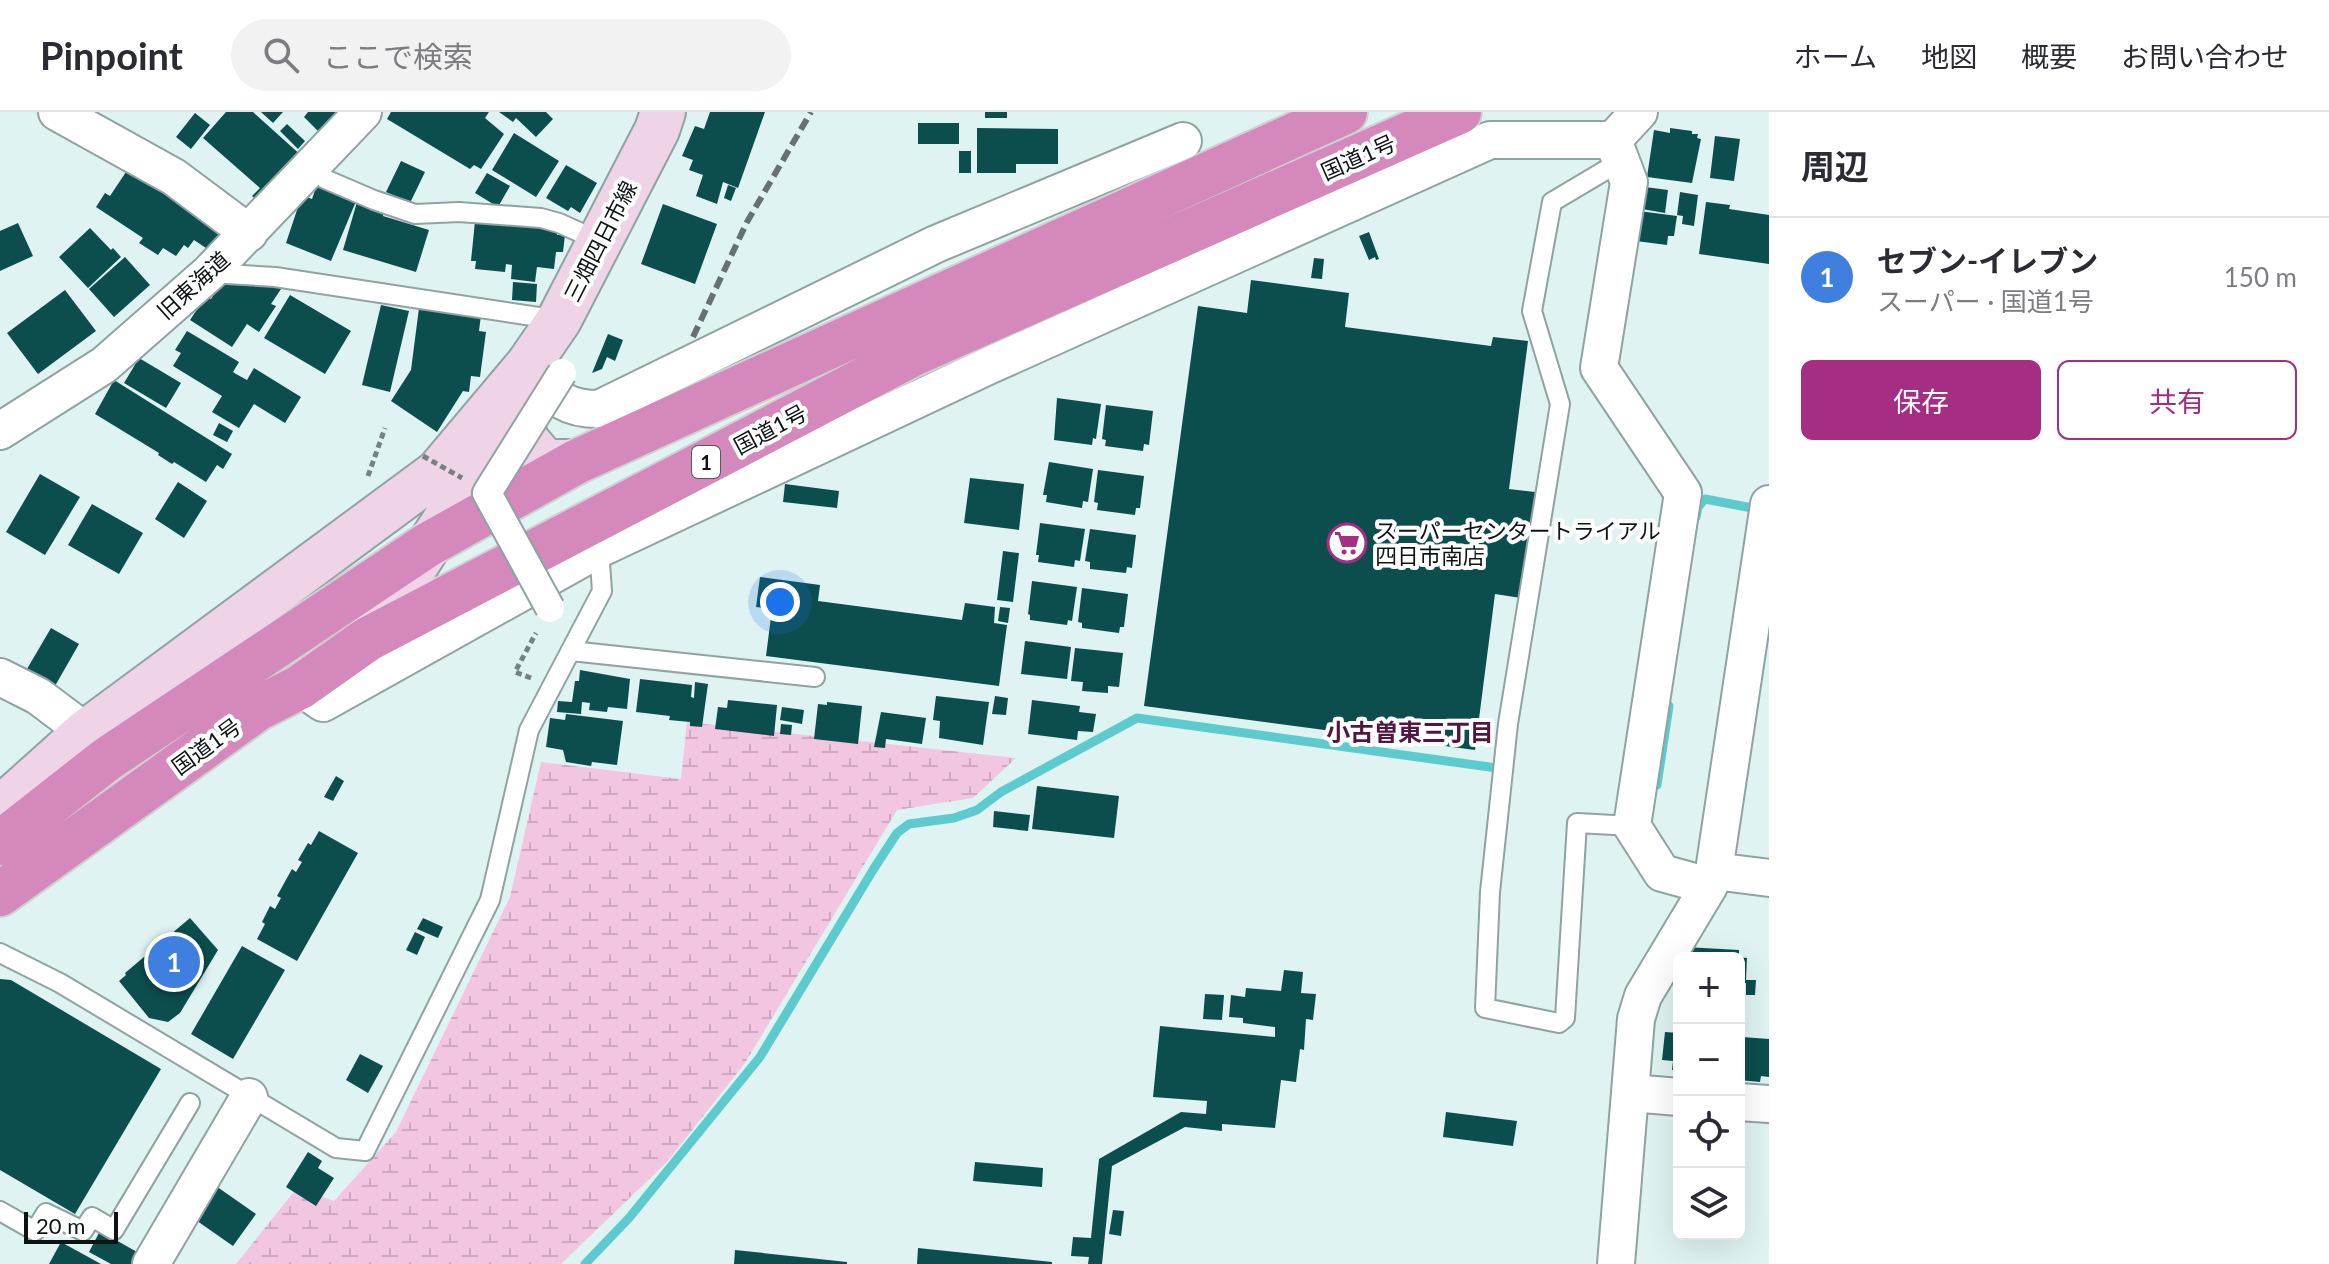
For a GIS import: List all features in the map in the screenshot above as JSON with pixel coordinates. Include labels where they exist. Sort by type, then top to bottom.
[{"type":"highway","name":"国道1号","points":[[0,843],[107,759],[429,544],[576,462],[1345,112]]},
{"type":"highway","name":"国道1号","points":[[0,894],[257,709],[300,687],[368,639],[911,355],[1459,112]]},
{"type":"main road","name":"三畑四日市線","points":[[540,377],[559,320],[657,130],[663,112]]},
{"type":"main road","points":[[540,377],[518,423],[528,442],[545,462],[576,462]]},
{"type":"main road","points":[[368,639],[540,377]]},
{"type":"main road","points":[[0,809],[86,732],[438,472],[540,377]]},
{"type":"street","points":[[57,112],[174,177],[249,233]]},
{"type":"street","name":"旧東海道","points":[[0,431],[104,365],[209,273],[363,112]]},
{"type":"street","points":[[1617,150],[1639,112]]},
{"type":"street","points":[[550,608],[487,493],[540,377],[557,398],[575,409],[599,409],[1183,135]]},
{"type":"street","points":[[300,687],[323,703],[599,549],[984,356],[1230,246],[1490,140],[1617,150]]},
{"type":"street","points":[[1617,150],[1629,182],[1599,368],[1683,493],[1632,826],[1662,873],[1711,879],[1769,878]]},
{"type":"street","points":[[1616,1264],[1636,1019],[1643,996],[1711,879],[1768,512]]},
{"type":"street","points":[[0,677],[38,696],[86,732]]},
{"type":"street","points":[[1631,1093],[1673,1096]]},
{"type":"street","points":[[151,1264],[249,1097]]},
{"type":"street","points":[[1745,1102],[1769,1104]]},
{"type":"lane","points":[[1617,150],[1552,202],[1532,311],[1560,404],[1508,724],[1490,892],[1485,1008],[1559,1023],[1565,1018],[1577,823],[1632,826]]},
{"type":"lane","points":[[313,165],[325,179],[415,214],[459,212],[541,218],[601,242]]},
{"type":"lane","points":[[209,273],[275,277],[559,320]]},
{"type":"lane","points":[[0,953],[60,983],[336,1148],[365,1151],[490,900],[529,730],[602,591],[599,549]]},
{"type":"lane","points":[[571,651],[815,677]]},
{"type":"lane","points":[[0,1211],[35,1231],[46,1213],[83,1231],[92,1217],[114,1230],[190,1103]]},
{"type":"path","points":[[423,456],[487,493]]},
{"type":"path","points":[[537,667],[530,679],[515,672],[550,608]]},
{"type":"green space","points":[[687,722],[1016,758],[973,798],[897,810],[745,1063],[667,1162],[561,1264],[236,1264],[297,1188],[334,1201],[396,1132],[510,897],[541,762],[681,779]]},
{"type":"building","points":[[226,112],[253,112],[303,157],[261,204],[252,196],[260,188],[203,138]]},
{"type":"building","points":[[261,112],[283,112],[273,123]]},
{"type":"building","points":[[308,112],[338,112],[335,115],[338,118],[319,132],[304,117]]},
{"type":"building","points":[[391,112],[489,112],[485,118],[504,134],[481,169],[474,165],[470,169],[387,119]]},
{"type":"building","points":[[499,112],[546,112],[553,119],[536,137],[516,118],[513,122]]},
{"type":"building","points":[[710,112],[765,112],[738,188],[723,182],[717,204],[696,196],[703,175],[689,170],[693,160],[682,156],[695,126],[704,129]]},
{"type":"building","points":[[985,112],[1007,112],[1007,118],[985,118]]},
{"type":"building","points":[[195,113],[210,125],[191,149],[176,137]]},
{"type":"building","points":[[918,123],[959,123],[959,144],[918,144]]},
{"type":"building","points":[[287,124],[305,141],[298,149],[280,131]]},
{"type":"building","points":[[977,128],[1058,129],[1058,164],[1016,164],[1016,173],[977,173]]},
{"type":"building","points":[[1670,128],[1692,131],[1701,139],[1692,183],[1647,177],[1654,130],[1670,133]]},
{"type":"building","points":[[514,133],[559,161],[536,197],[492,170]]},
{"type":"building","points":[[1715,136],[1740,139],[1734,181],[1710,178]]},
{"type":"building","points":[[959,151],[971,151],[971,173],[959,173]]},
{"type":"building","points":[[401,161],[425,172],[410,203],[386,192]]},
{"type":"building","points":[[566,165],[597,183],[580,213],[571,207],[568,211],[546,198]]},
{"type":"building","points":[[130,166],[225,226],[209,250],[194,240],[188,248],[184,245],[176,256],[163,248],[158,255],[139,243],[143,238],[96,207],[105,193],[110,196]]},
{"type":"building","points":[[487,173],[510,186],[498,207],[475,193]]},
{"type":"building","points":[[318,182],[357,199],[331,261],[286,243],[302,195],[312,199]]},
{"type":"building","points":[[728,185],[736,188],[731,201],[724,198]]},
{"type":"building","points":[[1645,187],[1668,190],[1665,213],[1642,209]]},
{"type":"building","points":[[1680,192],[1698,195],[1694,226],[1682,224],[1683,216],[1677,215]]},
{"type":"building","points":[[357,202],[385,210],[383,216],[429,230],[416,272],[343,250]]},
{"type":"building","points":[[1706,202],[1769,215],[1769,264],[1699,254]]},
{"type":"building","points":[[663,204],[717,224],[695,284],[641,264]]},
{"type":"building","points":[[1639,211],[1677,216],[1674,236],[1668,236],[1667,245],[1636,241]]},
{"type":"building","points":[[475,221],[557,229],[557,235],[565,235],[563,252],[556,252],[554,269],[537,267],[535,282],[511,279],[512,265],[506,264],[505,272],[475,269],[476,261],[471,261]]},
{"type":"building","points":[[18,223],[33,256],[0,271],[0,231]]},
{"type":"building","points":[[90,228],[121,257],[88,288],[59,257]]},
{"type":"building","points":[[1369,232],[1379,259],[1376,260],[1375,257],[1369,260],[1359,236]]},
{"type":"building","points":[[125,257],[150,285],[114,317],[89,289]]},
{"type":"building","points":[[1314,258],[1324,259],[1322,279],[1311,278]]},
{"type":"building","points":[[223,280],[283,286],[271,304],[276,306],[259,332],[247,324],[232,347],[190,320],[206,296],[211,299]]},
{"type":"building","name":"スーパーセンタートライアル 四日市南店","points":[[1251,280],[1349,293],[1345,327],[1491,346],[1493,337],[1528,341],[1509,489],[1535,492],[1521,598],[1495,594],[1475,750],[1144,706],[1198,306],[1247,313]]},
{"type":"building","points":[[513,282],[537,284],[536,302],[512,300]]},
{"type":"building","points":[[65,290],[96,331],[38,374],[7,333]]},
{"type":"building","points":[[290,295],[351,331],[325,374],[264,338]]},
{"type":"building","points":[[381,305],[409,311],[390,392],[362,385]]},
{"type":"building","points":[[419,308],[481,315],[479,331],[486,332],[480,377],[471,376],[469,392],[463,391],[437,432],[391,401],[411,370]]},
{"type":"building","points":[[187,331],[239,362],[233,372],[236,374],[247,380],[254,368],[301,397],[285,423],[254,404],[239,428],[212,412],[222,396],[173,366],[181,353],[175,350]]},
{"type":"building","points":[[608,334],[623,340],[615,361],[607,357],[602,369],[592,373]]},
{"type":"building","points":[[139,358],[181,383],[166,408],[124,383]]},
{"type":"building","points":[[114,380],[232,454],[223,469],[217,465],[206,482],[174,462],[172,464],[95,414]]},
{"type":"building","points":[[1057,398],[1101,404],[1096,439],[1093,438],[1092,445],[1054,440]]},
{"type":"building","points":[[1106,405],[1153,411],[1149,445],[1144,444],[1143,451],[1105,446],[1106,440],[1102,439]]},
{"type":"building","points":[[219,423],[233,431],[227,442],[213,435]]},
{"type":"building","points":[[1049,462],[1093,469],[1088,502],[1083,501],[1082,508],[1046,502],[1047,495],[1043,495]]},
{"type":"building","points":[[1098,470],[1144,476],[1140,508],[1136,508],[1135,515],[1097,510],[1098,503],[1094,502]]},
{"type":"building","points":[[40,474],[80,497],[45,555],[6,532]]},
{"type":"building","points":[[970,478],[1024,484],[1019,530],[964,523]]},
{"type":"building","points":[[178,482],[207,501],[184,538],[155,519]]},
{"type":"building","points":[[785,484],[839,491],[837,508],[783,502]]},
{"type":"building","points":[[92,504],[143,533],[119,574],[68,545]]},
{"type":"building","points":[[1040,523],[1085,529],[1080,561],[1075,560],[1074,567],[1038,562]]},
{"type":"building","points":[[1090,529],[1136,535],[1132,568],[1127,567],[1126,573],[1090,569],[1090,562],[1085,561]]},
{"type":"building","points":[[1003,551],[1019,553],[1013,602],[997,600]]},
{"type":"building","points":[[760,577],[820,585],[818,601],[962,620],[965,603],[995,607],[994,623],[1007,625],[999,686],[766,656],[772,609],[756,607]]},
{"type":"building","points":[[1032,581],[1077,587],[1072,621],[1068,620],[1067,625],[1030,620]]},
{"type":"building","points":[[1082,588],[1128,594],[1124,627],[1120,627],[1119,633],[1082,628],[1082,623],[1078,622]]},
{"type":"building","points":[[1000,607],[1010,608],[1008,623],[998,621]]},
{"type":"building","points":[[51,628],[79,644],[55,686],[27,669]]},
{"type":"building","points":[[1025,641],[1071,647],[1067,679],[1021,674]]},
{"type":"building","points":[[1075,648],[1123,653],[1119,687],[1108,686],[1108,693],[1082,691],[1083,682],[1071,681]]},
{"type":"building","points":[[580,670],[630,679],[627,709],[608,707],[607,712],[589,710],[590,703],[582,702],[581,714],[557,712],[558,701],[572,702]]},
{"type":"building","points":[[640,679],[692,685],[691,697],[694,698],[695,682],[708,684],[702,727],[690,726],[690,722],[669,720],[670,716],[636,712]]},
{"type":"building","points":[[936,696],[989,702],[983,745],[939,738],[940,721],[933,720]]},
{"type":"building","points":[[995,696],[1008,698],[1006,715],[992,714]]},
{"type":"building","points":[[728,700],[777,705],[774,736],[715,729],[718,707],[727,708]]},
{"type":"building","points":[[1032,700],[1080,706],[1079,712],[1096,714],[1093,732],[1078,731],[1077,740],[1028,734]]},
{"type":"building","points":[[827,702],[862,706],[858,744],[814,739],[818,704],[827,705]]},
{"type":"building","points":[[782,707],[804,710],[802,724],[780,720]]},
{"type":"building","points":[[881,712],[926,718],[922,744],[886,739],[885,748],[874,747]]},
{"type":"building","points":[[566,714],[623,721],[617,765],[592,762],[591,766],[566,762],[563,750],[546,747],[550,718],[565,720]]},
{"type":"building","points":[[781,724],[792,725],[791,735],[780,734]]},
{"type":"building","points":[[336,776],[344,781],[333,801],[324,797]]},
{"type":"building","points":[[1037,786],[1119,796],[1114,838],[1032,829]]},
{"type":"building","points":[[994,811],[1030,815],[1028,831],[993,827]]},
{"type":"building","points":[[319,831],[358,853],[297,961],[257,939],[270,906],[275,909],[281,898],[277,896],[292,869],[296,872],[302,862],[298,860]]},
{"type":"building","points":[[190,918],[218,950],[180,1013],[168,1022],[149,1018],[119,981]]},
{"type":"building","points":[[423,918],[443,927],[438,938],[417,929]]},
{"type":"building","points":[[415,932],[425,937],[417,955],[406,950]]},
{"type":"building","points":[[242,946],[285,970],[233,1059],[191,1034]]},
{"type":"building","points":[[1685,947],[1739,950],[1739,952],[1685,952]]},
{"type":"building","points":[[1745,958],[1746,980],[1756,980],[1755,995],[1746,995]]},
{"type":"building","points":[[1284,970],[1303,972],[1301,993],[1316,994],[1313,1020],[1306,1019],[1304,1050],[1300,1049],[1296,1082],[1281,1080],[1275,1128],[1222,1124],[1222,1131],[1185,1127],[1112,1166],[1102,1264],[1088,1264],[1089,1257],[1071,1256],[1073,1237],[1091,1238],[1099,1159],[1181,1112],[1206,1114],[1207,1101],[1153,1097],[1160,1026],[1275,1037],[1275,1027],[1243,1023],[1243,1018],[1229,1017],[1231,995],[1245,997],[1246,988],[1281,991]]},
{"type":"building","points":[[0,979],[11,980],[161,1069],[75,1214],[0,1170]]},
{"type":"building","points":[[1205,994],[1224,995],[1222,1020],[1203,1019]]},
{"type":"building","points":[[1665,1032],[1673,1033],[1673,1061],[1662,1060]]},
{"type":"building","points":[[1745,1037],[1769,1039],[1769,1077],[1761,1076],[1760,1082],[1745,1081]]},
{"type":"building","points":[[360,1054],[383,1066],[368,1093],[346,1080]]},
{"type":"building","points":[[1446,1112],[1517,1121],[1513,1146],[1443,1137]]},
{"type":"building","points":[[308,1152],[322,1161],[318,1168],[334,1178],[316,1206],[286,1187]]},
{"type":"building","points":[[975,1162],[1043,1168],[1042,1187],[973,1181]]},
{"type":"building","points":[[213,1184],[256,1214],[233,1246],[190,1216]]},
{"type":"building","points":[[1113,1210],[1124,1211],[1121,1236],[1109,1234]]},
{"type":"building","points":[[100,1231],[137,1252],[131,1264],[111,1264],[89,1252]]},
{"type":"building","points":[[61,1242],[101,1264],[49,1264]]},
{"type":"building","points":[[918,1248],[1052,1262],[1052,1264],[917,1264]]},
{"type":"building","points":[[735,1250],[847,1262],[847,1264],[734,1264]]},
{"type":"waterway","points":[[1696,517],[1698,507],[1705,499],[1752,508]]},
{"type":"waterway","points":[[1657,785],[1669,706]]},
{"type":"waterway","points":[[585,1264],[629,1218],[760,1057],[873,870],[897,833],[909,824],[954,818],[977,810],[1001,792],[1137,718],[1504,769]]},
{"type":"railway","points":[[693,337],[747,222],[811,112]]},
{"type":"place","name":"スーパーセンタートライアル 四日市南店","points":[[1347,543]]},
{"type":"place","name":"セブン-イレブン","points":[[174,962]]},
{"type":"district","name":"小古曽東三丁目","points":[[1410,731]]}]
